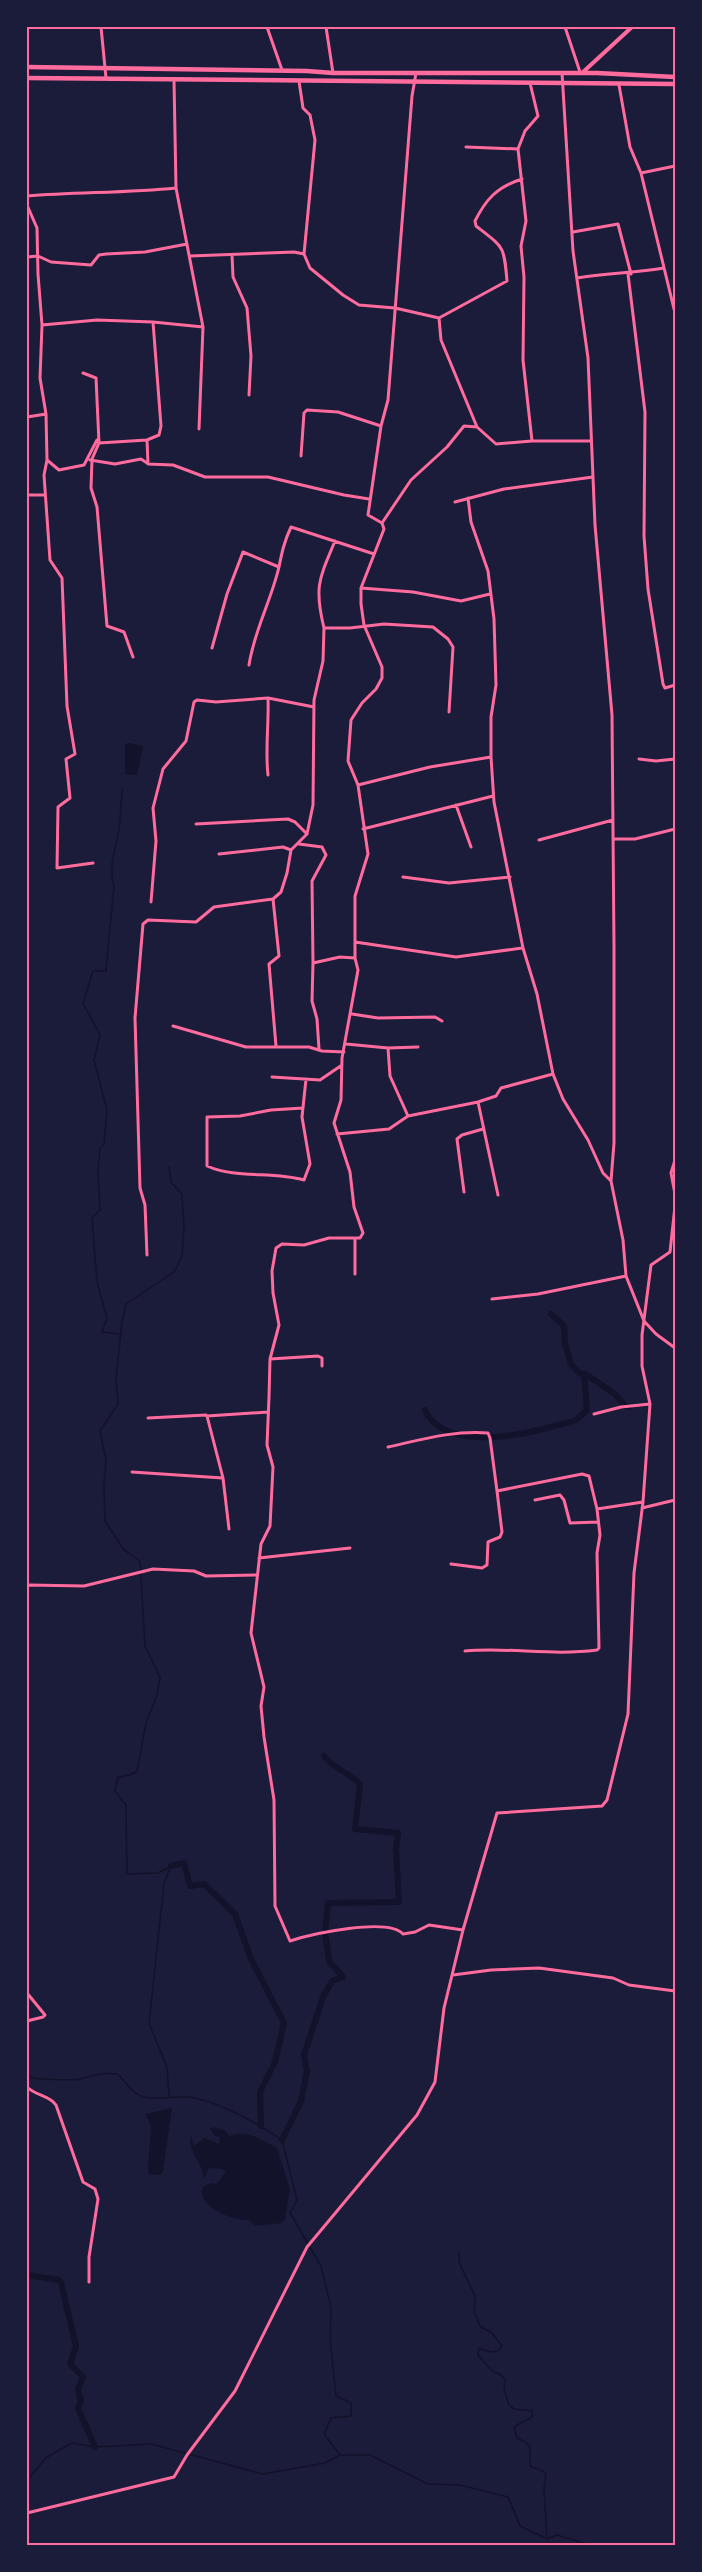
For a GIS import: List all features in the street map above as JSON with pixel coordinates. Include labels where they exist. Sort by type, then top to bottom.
[{"type":"main road","points":[[580,74],[632,27]]},
{"type":"main road","points":[[27,67],[306,71],[333,74],[597,73],[675,77]]},
{"type":"main road","points":[[306,71],[307,80]]},
{"type":"main road","points":[[597,73],[598,83]]},
{"type":"main road","points":[[27,78],[675,84]]},
{"type":"street","points":[[101,27],[105,78]]},
{"type":"street","points":[[267,27],[283,71]]},
{"type":"street","points":[[326,27],[333,74]]},
{"type":"street","points":[[565,27],[580,74]]},
{"type":"street","points":[[416,73],[388,400],[381,426],[369,499],[368,515],[382,523],[384,530],[361,588],[364,625],[381,667],[382,678],[351,720],[348,761],[358,785],[368,854],[355,896],[355,958],[358,970],[342,1065],[341,1100],[334,1123],[350,1172],[354,1207],[363,1233],[360,1238],[329,1238],[304,1245],[282,1244],[276,1248],[272,1271],[273,1293],[279,1325],[270,1359],[267,1445],[273,1467],[270,1526],[261,1544],[251,1633],[264,1687],[261,1706],[274,1800],[275,1906],[290,1941],[325,1932],[387,1927],[398,1929],[403,1934],[429,1925],[463,1930]]},
{"type":"street","points":[[562,73],[577,278],[588,358],[593,477],[612,716],[614,1143],[611,1181],[623,1240],[626,1276],[644,1321],[656,1334],[675,1348]]},
{"type":"street","points":[[299,79],[303,108],[310,115],[315,140],[304,254],[310,268],[343,295],[367,307],[395,308],[439,318],[507,282],[504,252],[476,226],[475,221],[484,202],[494,192],[522,179]]},
{"type":"street","points":[[174,80],[176,188],[202,327],[199,429]]},
{"type":"street","points":[[530,83],[538,116],[525,130],[518,149],[526,220],[521,246],[524,277],[523,360],[532,441]]},
{"type":"street","points":[[619,85],[630,147],[641,173],[675,313]]},
{"type":"street","points":[[466,147],[518,149]]},
{"type":"street","points":[[641,173],[675,166]]},
{"type":"street","points":[[27,196],[126,193],[176,188]]},
{"type":"street","points":[[27,206],[37,228],[42,325],[40,378],[46,414],[45,495],[50,560],[62,578],[67,705],[75,754],[66,759],[70,798],[58,807],[57,868],[93,862]]},
{"type":"street","points":[[573,232],[618,224],[630,274],[645,412],[644,536],[648,589],[663,684],[665,688],[675,685]]},
{"type":"street","points":[[27,257],[38,256],[51,262],[91,265],[99,255],[145,252],[187,244]]},
{"type":"street","points":[[190,256],[294,252],[304,254]]},
{"type":"street","points":[[232,255],[233,278],[248,308],[251,356],[249,395]]},
{"type":"street","points":[[577,278],[597,274],[630,274],[665,268]]},
{"type":"street","points":[[439,318],[441,339],[477,426],[495,444],[532,441],[591,441]]},
{"type":"street","points":[[42,325],[97,320],[202,327]]},
{"type":"street","points":[[84,465],[97,440],[99,443],[147,440],[159,435],[161,426],[153,322]]},
{"type":"street","points":[[82,373],[96,378],[99,443],[92,459],[91,488],[97,507],[106,626],[124,632],[134,657]]},
{"type":"street","points":[[301,456],[304,412],[307,410],[338,412],[381,426]]},
{"type":"street","points":[[27,417],[46,414]]},
{"type":"street","points":[[382,523],[411,480],[447,447],[464,426],[477,426]]},
{"type":"street","points":[[147,440],[148,464]]},
{"type":"street","points":[[47,459],[59,470],[84,465],[92,459],[115,464],[141,459],[148,464],[173,465],[205,477],[268,477],[369,499]]},
{"type":"street","points":[[455,502],[504,489],[593,477]]},
{"type":"street","points":[[27,495],[45,495]]},
{"type":"street","points":[[468,498],[471,522],[488,572],[494,619],[496,685],[491,717],[493,796],[523,948],[537,994],[553,1074],[563,1100],[588,1140],[603,1173],[611,1181]]},
{"type":"street","points":[[249,665],[252,644],[279,567],[280,550],[291,527],[374,554]]},
{"type":"street","points":[[147,1255],[144,1205],[140,1188],[135,1018],[143,924],[148,920],[196,922],[214,907],[273,899],[281,892],[291,850],[307,834],[313,805],[314,707],[317,681],[323,661],[324,628],[317,602],[318,585],[335,541]]},
{"type":"street","points":[[212,648],[227,594],[243,552],[279,567]]},
{"type":"street","points":[[361,588],[413,592],[461,601],[490,594]]},
{"type":"street","points":[[324,628],[384,624],[434,627],[448,639],[453,647],[449,712]]},
{"type":"street","points":[[151,902],[156,842],[153,808],[164,768],[186,741],[194,702],[197,700],[216,702],[268,698],[314,707]]},
{"type":"street","points":[[268,698],[269,724],[265,748],[268,775]]},
{"type":"street","points":[[358,785],[430,767],[491,756]]},
{"type":"street","points":[[639,759],[656,761],[675,759]]},
{"type":"street","points":[[363,829],[493,796]]},
{"type":"street","points":[[456,805],[471,848]]},
{"type":"street","points":[[196,824],[288,819],[295,822],[307,834]]},
{"type":"street","points":[[539,840],[613,820]]},
{"type":"street","points":[[613,839],[635,839],[675,830]]},
{"type":"street","points":[[299,844],[322,847],[326,855],[312,881],[312,1001],[317,1019],[319,1049]]},
{"type":"street","points":[[219,854],[283,847],[291,850]]},
{"type":"street","points":[[403,877],[448,882],[510,877]]},
{"type":"street","points":[[273,899],[279,956],[269,964],[276,1046]]},
{"type":"street","points":[[355,942],[456,957],[523,948]]},
{"type":"street","points":[[313,963],[340,957],[355,958]]},
{"type":"street","points":[[352,1014],[378,1018],[435,1017],[442,1022]]},
{"type":"street","points":[[173,1026],[246,1047],[276,1046],[344,1052]]},
{"type":"street","points":[[346,1044],[388,1048],[418,1047]]},
{"type":"street","points":[[388,1048],[390,1076],[408,1116]]},
{"type":"street","points":[[272,1077],[320,1080],[342,1065]]},
{"type":"street","points":[[337,1134],[389,1129],[408,1116],[478,1102],[496,1096],[501,1088],[553,1074]]},
{"type":"street","points":[[303,1108],[271,1110],[240,1116],[207,1117],[205,1123],[207,1166],[232,1172],[286,1174],[304,1180],[310,1164],[303,1129],[306,1079]]},
{"type":"street","points":[[478,1102],[498,1195]]},
{"type":"street","points":[[464,1192],[457,1139],[462,1135],[483,1129]]},
{"type":"street","points":[[675,1160],[671,1173],[675,1194]]},
{"type":"street","points":[[27,2513],[174,2477],[235,2391],[307,2247],[356,2191],[422,2107],[435,2082],[444,2008],[463,1930],[497,1813],[602,1806],[607,1800],[628,1714],[634,1573],[643,1502],[650,1404],[642,1366],[644,1321],[651,1265],[670,1252],[675,1206]]},
{"type":"street","points":[[355,1238],[355,1274]]},
{"type":"street","points":[[492,1299],[538,1294],[626,1276]]},
{"type":"street","points":[[270,1359],[318,1356],[321,1358],[322,1366]]},
{"type":"street","points":[[594,1413],[650,1404]]},
{"type":"street","points":[[148,1418],[268,1412]]},
{"type":"street","points":[[208,1415],[206,1418],[223,1478],[230,1529]]},
{"type":"street","points":[[388,1447],[432,1437],[472,1432],[488,1433],[502,1532],[500,1537],[488,1542],[487,1565],[482,1568],[451,1564]]},
{"type":"street","points":[[132,1472],[223,1478]]},
{"type":"street","points":[[465,1651],[480,1649],[561,1654],[599,1648],[598,1522],[589,1476],[586,1474],[497,1491]]},
{"type":"street","points":[[536,1500],[560,1495],[564,1500],[570,1523],[598,1522]]},
{"type":"street","points":[[642,1508],[675,1500]]},
{"type":"street","points":[[597,1509],[643,1502]]},
{"type":"street","points":[[259,1558],[350,1548]]},
{"type":"street","points":[[27,1587],[28,1585],[84,1586],[145,1570],[194,1571],[206,1576],[256,1575]]},
{"type":"street","points":[[453,1975],[491,1970],[539,1968],[613,1978],[629,1985],[675,1991]]},
{"type":"street","points":[[27,1993],[45,2015],[27,2021]]},
{"type":"street","points":[[27,2087],[52,2100],[56,2106],[83,2182],[94,2189],[98,2199],[89,2257],[89,2282]]},
{"type":"shaded area","points":[[125,744],[143,746],[137,775],[125,774]]},
{"type":"shaded area","points":[[172,2108],[163,2170],[161,2175],[149,2174],[151,2127],[146,2114]]},
{"type":"shaded area","points":[[213,2127],[226,2131],[229,2136],[248,2134],[277,2148],[290,2189],[285,2219],[282,2223],[255,2226],[249,2220],[235,2218],[218,2211],[205,2201],[202,2194],[203,2187],[211,2183],[217,2184],[226,2171],[209,2168],[204,2179],[192,2148],[191,2136],[194,2146],[204,2138],[219,2144],[220,2137],[215,2136],[210,2129]]},
{"type":"waterway","points":[[119,1334],[102,1332],[107,1318],[97,1282],[92,1218],[100,1210],[98,1172],[100,1148],[104,1144],[107,1110],[94,1060],[100,1035],[83,1003],[93,971],[106,971],[114,886],[112,864],[120,824],[122,790]]},
{"type":"waterway","points":[[169,1167],[171,1182],[182,1194],[184,1226],[182,1255],[175,1271],[126,1304],[116,1379],[118,1404],[100,1431],[106,1460],[105,1521],[124,1550],[140,1561],[145,1646],[160,1677],[157,1695],[146,1723],[137,1771],[118,1777],[115,1791],[126,1805],[127,1874],[158,1873],[171,1866],[164,1883],[149,2023],[167,2067],[169,2096]]},
{"type":"waterway","points":[[551,1314],[564,1326],[565,1344],[571,1364],[579,1373],[587,1375],[615,1394],[625,1406],[629,1407]]},
{"type":"waterway","points":[[425,1410],[434,1423],[448,1431],[465,1436],[503,1436],[539,1430],[574,1421],[587,1410],[584,1374]]},
{"type":"waterway","points":[[282,2140],[301,2101],[307,2071],[304,2055],[323,1997],[332,1981],[343,1977],[329,1961],[325,1932],[328,1903],[399,1902],[396,1849],[398,1833],[355,1829],[360,1784],[324,1756]]},
{"type":"waterway","points":[[171,1866],[184,1863],[190,1886],[204,1884],[235,1914],[251,1959],[284,2023],[275,2062],[260,2092],[261,2126]]},
{"type":"waterway","points":[[27,2071],[31,2078],[56,2080],[76,2080],[107,2073],[117,2074],[134,2092],[143,2097],[188,2097],[207,2101],[240,2115],[282,2140],[297,2200],[290,2213],[321,2266],[331,2308],[330,2339],[336,2396],[351,2403],[351,2416],[331,2418],[324,2434],[340,2455]]},
{"type":"waterway","points":[[459,2252],[459,2262],[475,2296],[474,2312],[480,2326],[492,2333],[502,2346],[494,2352],[479,2348],[478,2355],[492,2371],[501,2375],[505,2380],[504,2389],[509,2405],[514,2409],[532,2411],[532,2417],[514,2427],[517,2438],[529,2446],[530,2466],[546,2473],[544,2489],[547,2537]]},
{"type":"waterway","points":[[27,2275],[59,2280],[61,2283],[76,2346],[70,2364],[83,2377],[78,2389],[81,2401],[78,2408],[95,2447]]},
{"type":"waterway","points":[[27,2480],[47,2457],[72,2443],[95,2447],[151,2444],[263,2474],[325,2463],[340,2455],[370,2455],[428,2484],[460,2485],[508,2497],[520,2526],[547,2539],[557,2535],[590,2545]]}]
